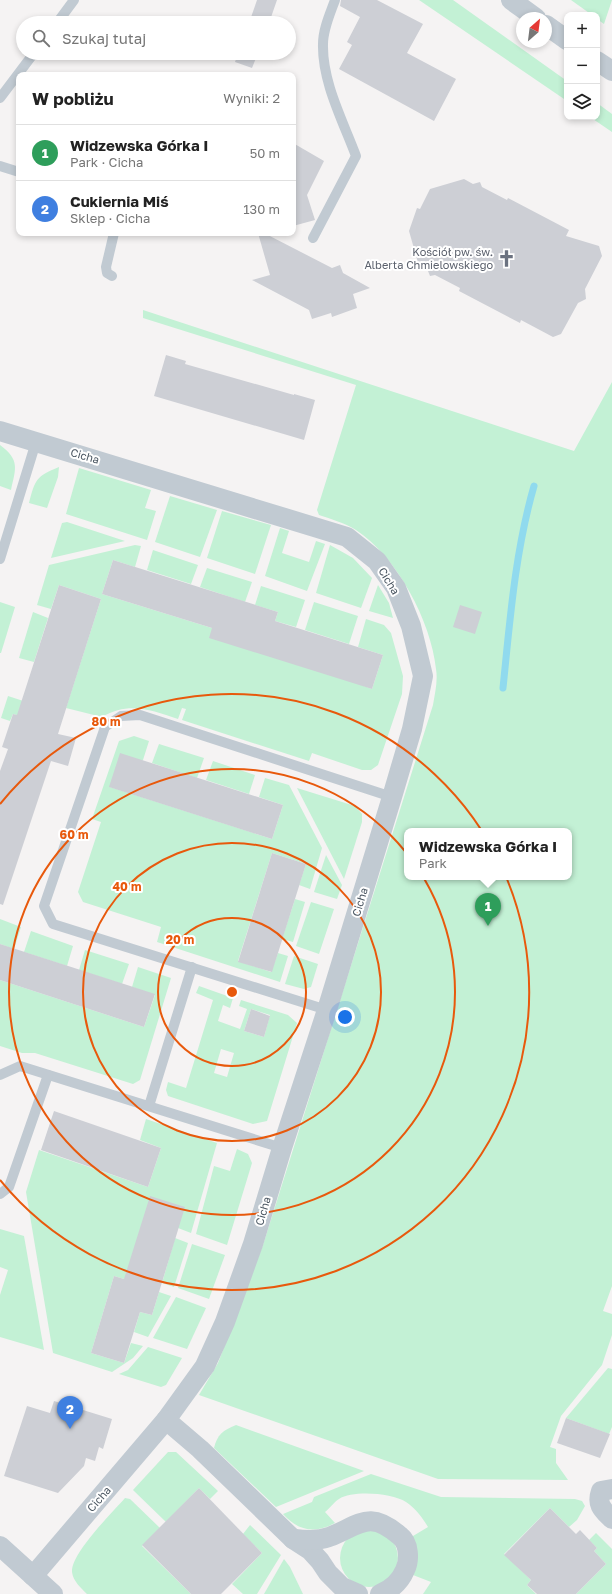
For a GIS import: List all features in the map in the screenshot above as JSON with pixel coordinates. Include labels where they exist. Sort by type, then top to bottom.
[{"type":"street","points":[[511,0],[528,12]]},
{"type":"street","points":[[552,29],[564,38]]},
{"type":"street","points":[[600,63],[612,71]]},
{"type":"street","name":"Cicha","points":[[0,431],[347,537],[377,561],[396,588],[411,626],[423,676],[412,729],[327,1010],[282,1148],[253,1244],[225,1322],[205,1366],[166,1420],[33,1576]]},
{"type":"street","points":[[166,1420],[200,1449],[292,1539],[310,1550],[328,1573],[342,1586],[358,1594]]},
{"type":"street","points":[[612,1489],[601,1491],[598,1499],[600,1507],[612,1520]]},
{"type":"street","points":[[292,1539],[310,1541],[328,1537],[360,1522],[377,1521],[392,1529],[404,1539],[408,1562],[403,1575],[393,1589],[380,1594]]},
{"type":"street","points":[[0,1546],[54,1594]]},
{"type":"lane","points":[[62,16],[74,0]]},
{"type":"lane","points":[[313,238],[356,156],[327,76],[323,44],[328,20],[335,0]]},
{"type":"lane","points":[[20,72],[29,60]]},
{"type":"lane","points":[[0,98],[16,77]]},
{"type":"lane","points":[[0,166],[16,171]]},
{"type":"lane","points":[[112,276],[107,272],[106,266],[113,236]]},
{"type":"lane","points":[[0,559],[36,442]]},
{"type":"lane","points":[[327,1010],[53,924],[44,906],[105,727],[121,716],[140,715],[392,797]]},
{"type":"lane","points":[[149,1106],[192,967]]},
{"type":"lane","points":[[0,1075],[20,1066],[282,1148]]},
{"type":"lane","points":[[0,1194],[9,1187],[48,1075]]},
{"type":"green space","points":[[419,0],[453,0],[516,45],[516,48],[521,48],[564,79],[564,99]]},
{"type":"green space","points":[[571,0],[612,0],[604,24],[600,21],[600,12],[588,12]]},
{"type":"green space","points":[[600,105],[612,114],[612,132],[594,120],[600,120]]},
{"type":"green space","points":[[143,310],[574,451],[612,382],[612,1286],[603,1311],[612,1314],[612,1335],[602,1365],[561,1416],[550,1447],[556,1449],[556,1463],[568,1480],[438,1479],[199,1395],[218,1363],[263,1245],[433,705],[436,687],[437,674],[433,650],[427,631],[410,592],[398,573],[385,556],[356,530],[343,523],[319,515],[317,510],[356,385],[143,318]]},
{"type":"green space","points":[[0,445],[11,455],[14,460],[15,470],[11,490],[0,486]]},
{"type":"green space","points":[[59,467],[58,477],[47,508],[29,503],[35,484],[41,476]]},
{"type":"green space","points":[[79,468],[151,490],[145,508],[156,511],[147,540],[66,514]]},
{"type":"green space","points":[[170,496],[217,510],[200,557],[155,542]]},
{"type":"green space","points":[[222,511],[271,525],[255,574],[207,558]]},
{"type":"green space","points":[[67,522],[125,541],[51,558],[62,523]]},
{"type":"green space","points":[[280,528],[289,531],[282,553],[309,562],[316,541],[325,544],[307,591],[265,576]]},
{"type":"green space","points":[[135,545],[141,546],[135,567],[113,560],[102,594],[212,628],[372,689],[383,655],[358,647],[366,619],[384,625],[391,633],[403,676],[402,694],[378,765],[371,770],[362,770],[312,753],[309,761],[182,720],[186,709],[182,708],[178,719],[149,710],[131,708],[121,709],[102,717],[66,708],[101,599],[59,585],[51,609],[37,605],[49,565]]},
{"type":"green space","points":[[330,545],[353,558],[372,578],[361,608],[316,593]]},
{"type":"green space","points":[[153,550],[198,565],[191,584],[147,570]]},
{"type":"green space","points":[[207,568],[252,582],[245,602],[200,587]]},
{"type":"green space","points":[[378,585],[389,603],[393,618],[369,611]]},
{"type":"green space","points":[[261,586],[305,600],[296,627],[275,621],[278,612],[255,605]]},
{"type":"green space","points":[[0,602],[15,607],[1,653],[0,653]]},
{"type":"green space","points":[[314,602],[358,616],[349,644],[305,630]]},
{"type":"green space","points":[[33,612],[48,618],[34,662],[19,658]]},
{"type":"green space","points":[[8,696],[54,711],[47,724],[13,714],[10,721],[1,718]]},
{"type":"green space","points":[[134,736],[149,741],[143,760],[110,787],[272,839],[283,805],[259,797],[265,778],[289,785],[322,848],[310,889],[299,885],[306,864],[272,853],[238,961],[271,972],[278,953],[288,956],[280,982],[157,942],[161,927],[83,902],[78,892],[101,822],[92,819],[119,741]]},
{"type":"green space","points":[[159,744],[204,758],[197,778],[152,763]]},
{"type":"green space","points":[[213,761],[255,775],[249,794],[206,780]]},
{"type":"green space","points":[[297,788],[355,806],[362,814],[362,822],[344,879]]},
{"type":"green space","points":[[326,855],[342,885],[337,899],[314,892]]},
{"type":"green space","points":[[295,899],[305,902],[293,942],[282,939]]},
{"type":"green space","points":[[311,902],[334,909],[319,954],[296,946]]},
{"type":"green space","points":[[0,919],[21,927],[14,949],[0,944]]},
{"type":"green space","points":[[31,931],[73,946],[67,966],[24,952]]},
{"type":"green space","points":[[85,950],[129,964],[122,984],[79,970]]},
{"type":"green space","points":[[294,956],[318,964],[311,987],[304,989],[285,984]]},
{"type":"green space","points":[[138,967],[171,978],[140,1080],[133,1084],[35,1053],[22,1053],[0,1046],[0,980],[144,1027],[155,995],[132,987]]},
{"type":"green space","points":[[199,986],[233,998],[230,1008],[223,1005],[218,1021],[240,1029],[247,1009],[239,1006],[241,1000],[288,1015],[297,1023],[267,1121],[253,1124],[168,1096],[166,1090],[168,1082],[186,1088],[213,1000],[196,993]],"holes":[[[251,1009],[270,1015],[264,1037],[244,1031]],[[221,1049],[234,1053],[227,1077],[214,1073]]]},
{"type":"green space","points":[[146,1119],[217,1143],[191,1233],[178,1228],[124,1279],[114,1276],[91,1353],[124,1363],[131,1343],[143,1346],[133,1358],[112,1372],[53,1353],[26,1192],[39,1150],[148,1187],[161,1148],[140,1140]]},
{"type":"green space","points":[[237,1149],[248,1154],[252,1163],[227,1245],[196,1234],[214,1166],[230,1171]]},
{"type":"green space","points":[[0,1229],[24,1236],[44,1350],[0,1337],[0,1295],[8,1270],[0,1267]]},
{"type":"green space","points":[[175,1238],[188,1243],[174,1287],[162,1283]]},
{"type":"green space","points":[[192,1244],[225,1255],[209,1299],[178,1288]]},
{"type":"green space","points":[[159,1292],[171,1296],[148,1337],[134,1332],[140,1312],[152,1315]]},
{"type":"green space","points":[[176,1297],[206,1308],[187,1349],[153,1338]]},
{"type":"green space","points":[[148,1347],[182,1358],[166,1385],[161,1387],[119,1374],[128,1370]]},
{"type":"green space","points":[[608,1368],[612,1369],[612,1427],[609,1434],[566,1418]]},
{"type":"green space","points":[[236,1425],[364,1471],[276,1507],[214,1448],[219,1436]]},
{"type":"green space","points":[[168,1452],[176,1452],[218,1491],[210,1499],[199,1488],[166,1522],[133,1490]]},
{"type":"green space","points":[[371,1474],[441,1497],[575,1499],[582,1501],[585,1506],[577,1520],[569,1527],[550,1508],[504,1554],[531,1580],[527,1585],[536,1594],[423,1594],[431,1582],[413,1575],[413,1536],[428,1527],[413,1507],[406,1502],[392,1496],[372,1494],[353,1494],[345,1496],[337,1500],[325,1512],[335,1523],[321,1529],[307,1529],[301,1527],[289,1520],[283,1514],[312,1502],[314,1497]]},
{"type":"green space","points":[[125,1498],[130,1499],[160,1528],[142,1546],[191,1594],[87,1594],[80,1587],[72,1572],[73,1564],[78,1554],[94,1533]]},
{"type":"green space","points":[[250,1525],[281,1555],[257,1594],[243,1594],[232,1584],[262,1553],[243,1534]]},
{"type":"green space","points":[[369,1529],[380,1531],[390,1537],[396,1547],[398,1558],[396,1569],[390,1579],[380,1585],[369,1587],[358,1585],[348,1579],[342,1569],[340,1558],[342,1547],[348,1537],[358,1531]]},
{"type":"green space","points":[[596,1533],[612,1549],[612,1594],[576,1594],[606,1564],[594,1551],[597,1548],[589,1540]]},
{"type":"green space","points":[[284,1559],[290,1567],[303,1594],[264,1594]]},
{"type":"building","points":[[257,0],[277,0],[271,16],[251,16]]},
{"type":"building","points":[[341,0],[377,0],[423,24],[407,53],[456,79],[434,121],[339,69],[352,45],[347,42],[360,17],[340,6]]},
{"type":"building","points":[[236,60],[255,60],[252,68],[235,62]]},
{"type":"building","points":[[296,145],[324,161],[307,195],[315,220],[296,225]]},
{"type":"building","name":"Kościół pw. św. Alberta Chmielowskiego","points":[[464,179],[473,184],[480,182],[482,187],[507,200],[508,198],[569,230],[566,236],[599,246],[602,256],[585,289],[586,299],[578,303],[561,334],[553,337],[521,320],[520,323],[459,291],[460,288],[435,275],[430,276],[428,271],[419,266],[409,231],[417,208],[420,209],[430,189]]},
{"type":"building","points":[[259,236],[270,236],[332,268],[340,265],[343,273],[370,288],[353,294],[357,308],[332,317],[331,313],[312,319],[309,310],[252,280],[270,275]]},
{"type":"building","points":[[166,355],[186,361],[185,364],[315,400],[304,440],[154,396]]},
{"type":"building","points":[[113,560],[278,612],[275,621],[383,655],[372,689],[209,638],[212,628],[102,594]]},
{"type":"building","points":[[59,585],[101,599],[58,734],[76,738],[68,766],[51,761],[3,905],[0,904],[0,771],[8,749],[2,747],[13,714],[17,715]]},
{"type":"building","points":[[460,605],[482,612],[475,634],[453,627]]},
{"type":"building","points":[[120,753],[283,805],[272,839],[109,787]]},
{"type":"building","points":[[272,853],[306,864],[272,972],[238,962]]},
{"type":"building","points":[[0,944],[155,994],[144,1027],[0,980]]},
{"type":"building","points":[[251,1009],[270,1016],[264,1037],[244,1031]]},
{"type":"building","points":[[54,1111],[161,1148],[148,1187],[41,1150]]},
{"type":"building","points":[[150,1196],[185,1207],[152,1315],[140,1312],[124,1363],[91,1353],[114,1276],[124,1279]]},
{"type":"building","points":[[54,1401],[112,1419],[103,1449],[99,1447],[95,1461],[86,1458],[84,1466],[58,1493],[4,1476],[27,1406],[50,1413]]},
{"type":"building","points":[[566,1418],[610,1434],[600,1458],[557,1443]]},
{"type":"building","points":[[199,1488],[262,1553],[221,1594],[191,1594],[142,1545]]},
{"type":"building","points":[[550,1508],[576,1534],[580,1530],[597,1548],[594,1551],[606,1564],[576,1594],[537,1594],[527,1585],[531,1580],[504,1555]]},
{"type":"waterway","points":[[503,688],[518,561],[522,536],[534,486]]},
{"type":"place","name":"Kościół pw. św. Alberta Chmielowskiego","points":[[506,258]]},
{"type":"place","name":"Widzewska Górka I","points":[[488,926]]},
{"type":"place","name":"Cukiernia Miś","points":[[70,1429]]}]
